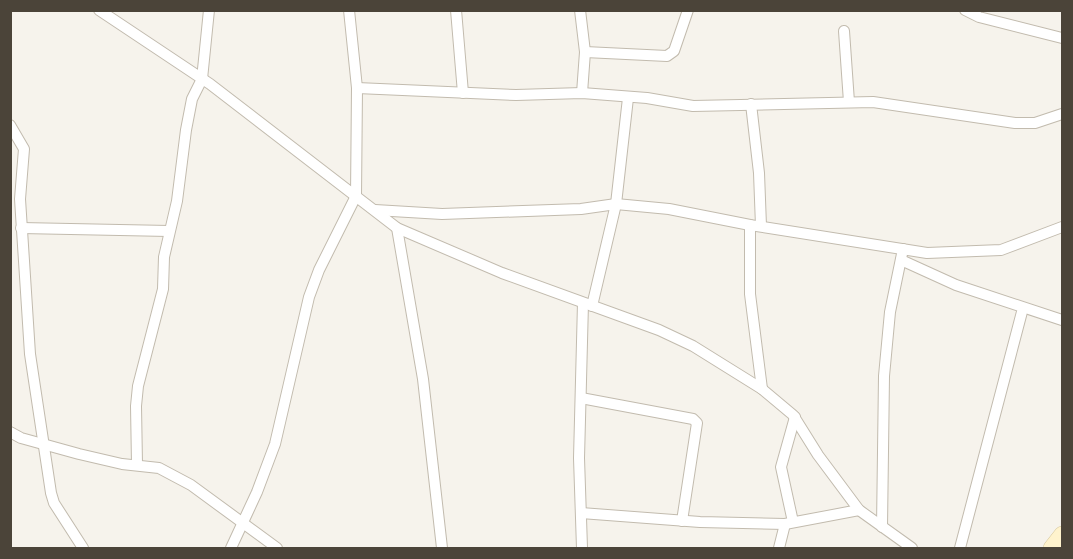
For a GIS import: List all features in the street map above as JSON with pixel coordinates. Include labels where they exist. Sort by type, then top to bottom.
[{"type":"street","points":[[99,10],[202,79],[397,228],[502,273],[659,330],[693,346],[762,389],[795,417],[818,455],[859,510],[902,545],[912,549]]},
{"type":"street","points":[[137,464],[138,386],[163,289],[164,257],[177,201],[192,99],[202,79],[208,10]]},
{"type":"street","points":[[231,549],[274,444],[309,297],[319,270],[356,196],[357,88],[349,10]]},
{"type":"street","points":[[456,10],[463,93]]},
{"type":"street","points":[[580,10],[585,52],[582,93]]},
{"type":"street","points":[[585,52],[667,56],[674,51],[688,10]]},
{"type":"street","points":[[965,10],[988,20],[1062,38]]},
{"type":"street","points":[[844,31],[849,102]]},
{"type":"street","points":[[357,88],[463,93],[582,93],[647,98],[693,106],[873,102],[1015,123],[1035,123],[1062,114]]},
{"type":"street","points":[[582,549],[581,398],[587,304],[616,204],[628,98]]},
{"type":"street","points":[[751,104],[759,173],[750,294],[762,389]]},
{"type":"street","points":[[10,125],[24,149],[20,199],[21,228],[30,354],[43,444],[54,503],[82,549]]},
{"type":"street","points":[[375,210],[442,214],[581,209],[616,204],[669,209],[902,255],[1001,250],[1062,227]]},
{"type":"street","points":[[21,228],[169,231]]},
{"type":"street","points":[[397,228],[423,379],[442,549]]},
{"type":"street","points":[[902,255],[956,285],[1062,321]]},
{"type":"street","points":[[882,527],[884,376],[890,312],[902,255]]},
{"type":"street","points":[[960,549],[1023,308]]},
{"type":"street","points":[[581,398],[693,419],[698,423],[682,521]]},
{"type":"street","points":[[779,549],[789,523],[781,467],[795,417]]},
{"type":"street","points":[[10,432],[68,451],[122,464],[159,468],[191,485],[277,549]]},
{"type":"street","points":[[49,473],[53,460],[68,451]]},
{"type":"street","points":[[581,513],[682,521],[789,523],[859,510]]},
{"type":"street","points":[[1051,549],[1062,534]]}]
